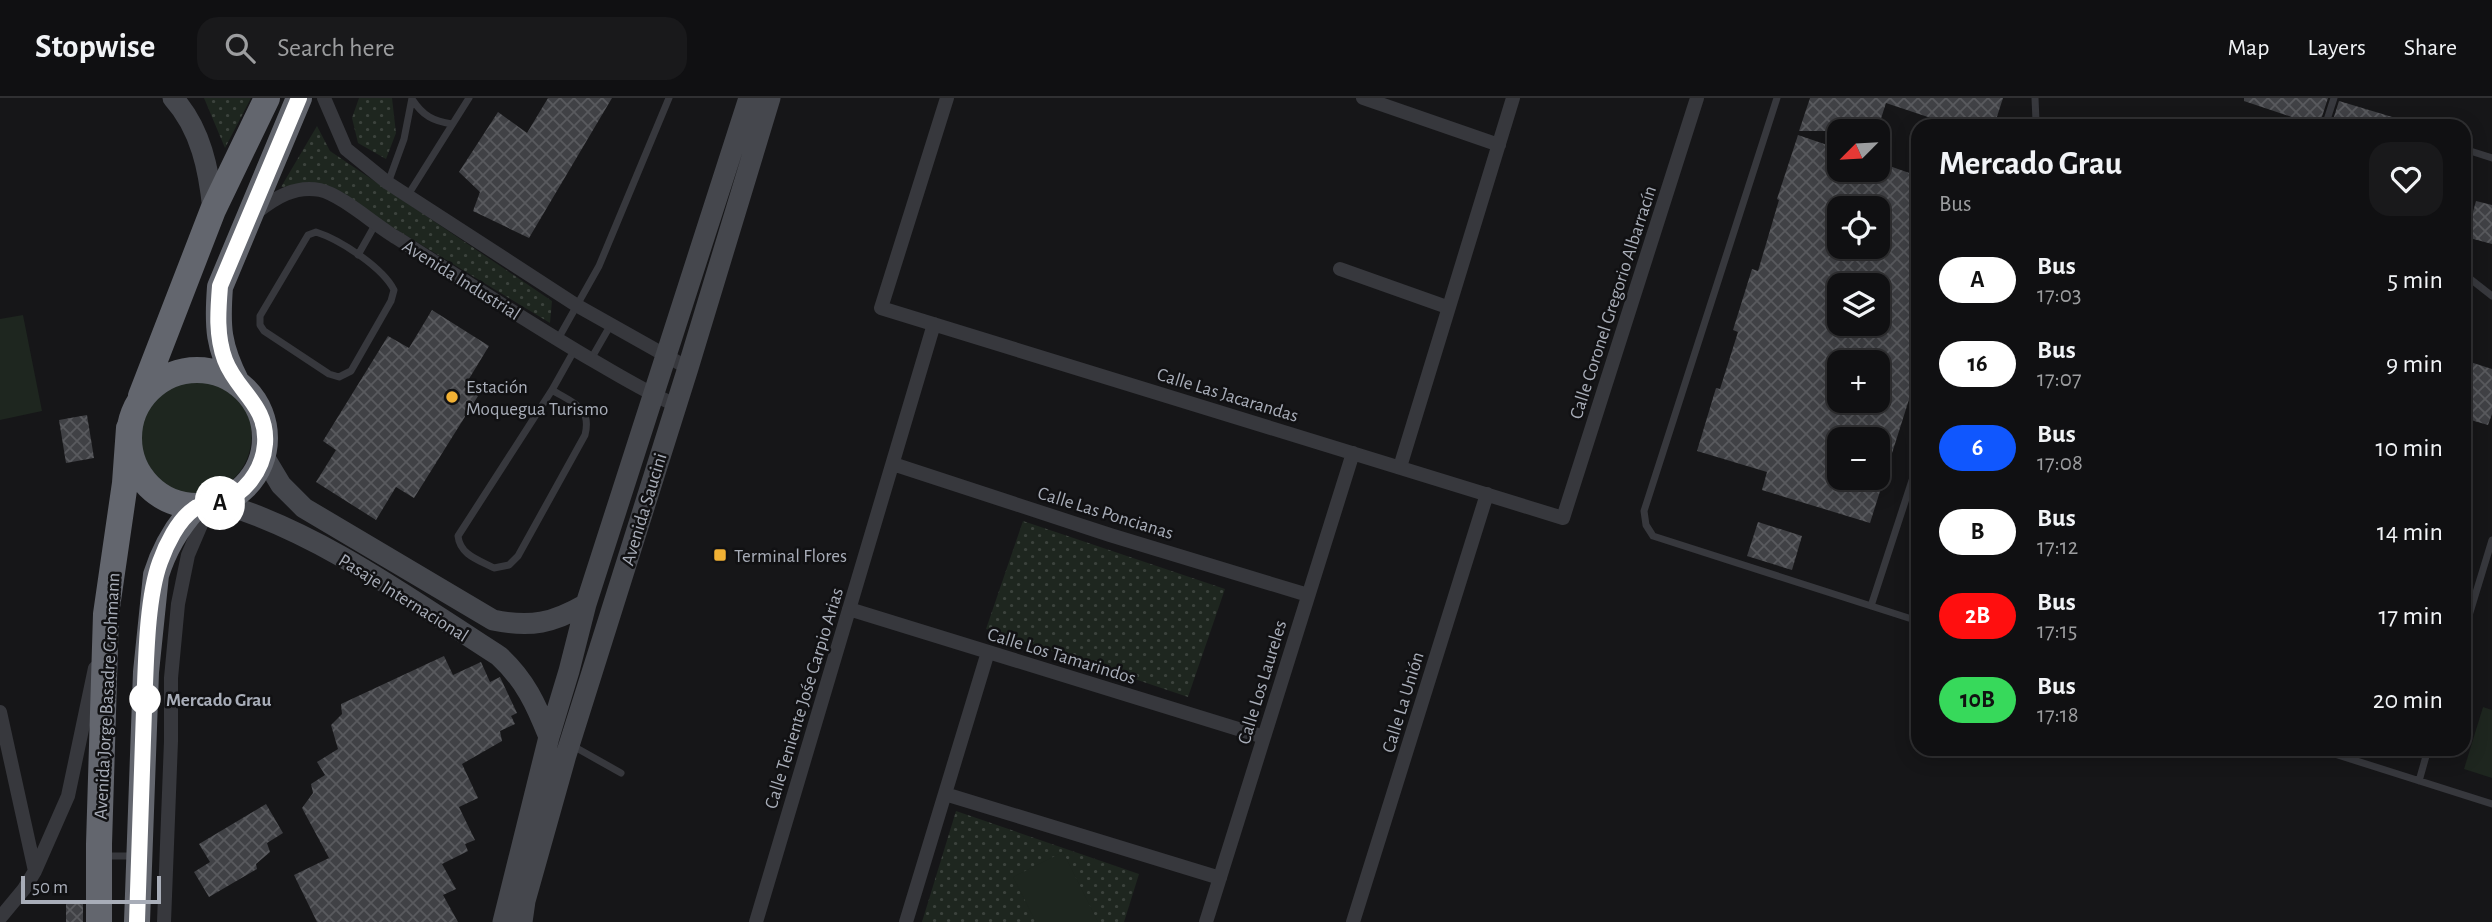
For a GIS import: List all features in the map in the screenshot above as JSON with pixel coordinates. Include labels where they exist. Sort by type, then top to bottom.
[{"type":"highway","name":"Avenida Jorge Basadre Grohmann","points":[[99,922],[106,614],[134,416],[213,210],[267,98]]},
{"type":"highway","points":[[237,383],[225,359],[218,319],[220,286],[299,98]]},
{"type":"highway","points":[[184,371],[206,371],[228,377],[237,383],[259,410],[265,432],[259,468],[243,489],[208,505],[184,506],[163,498],[145,483],[130,453],[134,416],[153,385],[184,371]]},
{"type":"highway","name":"Avenida Jorge Basadre Grohmann","points":[[137,922],[146,672],[156,575],[174,533],[208,505]]},
{"type":"main road","points":[[173,98],[193,129],[204,154],[213,210]]},
{"type":"main road","name":"Avenida Saucini","points":[[503,922],[549,737],[586,604],[652,395],[752,111],[771,98]]},
{"type":"main road","name":"Avenida Saucini","points":[[522,922],[525,901],[569,744],[688,369],[752,111]]},
{"type":"main road","name":"Pasaje Internacional","points":[[263,455],[281,485],[304,508],[493,620],[518,625],[543,623],[564,617],[586,604]]},
{"type":"main road","name":"Pasaje Internacional","points":[[208,505],[258,514],[374,576],[499,656],[516,671],[531,694],[549,737]]},
{"type":"main road","points":[[549,737],[569,744]]},
{"type":"street","name":"Avenida Industrial","points":[[324,98],[346,149],[388,183],[576,305],[688,369]]},
{"type":"street","name":"Calle Las Jacarandas","points":[[947,98],[881,308],[1563,518]]},
{"type":"street","points":[[1363,98],[1499,145]]},
{"type":"street","points":[[1400,467],[1513,98]]},
{"type":"street","name":"Calle Coronel Gregorio Albarracín","points":[[1563,518],[1697,98]]},
{"type":"street","name":"Avenida Industrial","points":[[248,220],[285,193],[307,189],[321,190],[337,197],[374,225],[558,339],[652,395],[676,405]]},
{"type":"street","points":[[1340,269],[1447,307]]},
{"type":"street","name":"Calle Teniente Jośe Carpio Arias","points":[[756,922],[934,324]]},
{"type":"street","name":"Calle Los Laureles","points":[[1206,922],[1353,453]]},
{"type":"street","name":"Calle Las Poncianas","points":[[893,464],[1110,535],[1308,595]]},
{"type":"street","name":"Calle La Unión","points":[[1353,922],[1487,494]]},
{"type":"street","points":[[164,922],[171,678],[178,604],[188,555],[208,505]]},
{"type":"street","name":"Calle Los Tamarindos","points":[[849,609],[1264,737]]},
{"type":"street","points":[[0,918],[35,871],[68,796],[106,614]]},
{"type":"street","points":[[906,922],[988,652]]},
{"type":"street","points":[[0,712],[35,871]]},
{"type":"street","points":[[945,794],[1220,878]]},
{"type":"lane","points":[[388,183],[404,138],[412,98]]},
{"type":"lane","points":[[412,98],[420,111],[434,121],[452,124]]},
{"type":"lane","points":[[408,195],[469,98]]},
{"type":"lane","points":[[558,339],[599,266],[669,98]]},
{"type":"lane","points":[[1777,98],[1644,511],[1646,525],[1653,536],[1911,619]]},
{"type":"lane","points":[[2035,98],[2035,119]]},
{"type":"lane","points":[[2327,119],[2334,98]]},
{"type":"lane","points":[[2471,151],[2492,158]]},
{"type":"lane","points":[[358,255],[374,225]]},
{"type":"lane","points":[[316,232],[327,236],[358,255],[388,278],[394,290],[351,371],[339,377],[329,374],[264,331],[260,325],[260,316],[308,235],[316,232]]},
{"type":"lane","points":[[2471,280],[2492,296]]},
{"type":"lane","points":[[592,359],[610,326]]},
{"type":"lane","points":[[552,390],[582,409],[588,422],[585,435],[518,556],[509,565],[494,568],[466,552],[459,545],[458,536],[552,390],[575,349]]},
{"type":"lane","points":[[1871,606],[1911,483]]},
{"type":"lane","points":[[2471,609],[2492,540]]},
{"type":"lane","points":[[569,744],[621,773]]},
{"type":"lane","points":[[2342,756],[2492,804]]},
{"type":"lane","points":[[2419,780],[2426,756]]},
{"type":"lane","points":[[99,856],[138,856]]},
{"type":"shaded area","points":[[204,98],[251,98],[225,148]]},
{"type":"shaded area","points":[[359,98],[392,98],[396,133],[386,159],[358,143],[352,118]]},
{"type":"shaded area","points":[[317,126],[330,151],[552,301],[550,323],[323,185],[281,187]]},
{"type":"shaded area","points":[[23,315],[42,411],[0,420],[0,319]]},
{"type":"shaded area","points":[[200,381],[220,387],[241,405],[250,420],[251,443],[246,462],[236,476],[222,487],[189,493],[173,488],[158,478],[147,462],[141,432],[143,418],[159,396],[185,383]]},
{"type":"shaded area","points":[[1023,521],[1225,589],[1188,697],[986,629]]},
{"type":"shaded area","points":[[2483,707],[2492,710],[2492,778],[2464,769],[2468,756],[2471,756],[2471,746]]},
{"type":"shaded area","points":[[956,811],[1139,874],[1124,922],[922,922]]},
{"type":"shaded area","points":[[1063,852],[1098,922],[1036,922],[1013,877]]},
{"type":"building","points":[[548,98],[612,98],[529,238],[473,211],[480,192],[459,172],[498,112],[527,133]]},
{"type":"building","points":[[1810,98],[2003,98],[1996,119],[1934,119],[1886,103],[1881,119],[1827,119],[1827,131],[1799,131]]},
{"type":"building","points":[[2244,98],[2328,98],[2321,119],[2298,119],[2244,101]]},
{"type":"building","points":[[2339,101],[2399,119],[2333,119]]},
{"type":"building","points":[[1798,135],[1827,145],[1827,182],[1890,182],[1890,166],[1911,174],[1911,393],[1890,460],[1890,427],[1827,427],[1827,490],[1880,490],[1870,523],[1762,490],[1767,472],[1697,451],[1716,388],[1720,389],[1738,332],[1733,330],[1752,269],[1758,271]]},
{"type":"building","points":[[2476,201],[2492,205],[2492,244],[2471,238],[2471,219]]},
{"type":"building","points":[[432,310],[489,346],[464,387],[478,396],[414,498],[396,487],[376,520],[316,482],[336,450],[323,441],[388,336],[409,348]]},
{"type":"building","points":[[2471,362],[2492,369],[2492,414],[2488,425],[2471,420]]},
{"type":"building","points":[[87,415],[94,458],[66,463],[59,420]]},
{"type":"building","points":[[1758,522],[1802,536],[1792,570],[1747,556]]},
{"type":"building","points":[[444,656],[453,675],[481,662],[490,682],[500,677],[517,713],[511,716],[515,724],[500,731],[502,741],[462,764],[478,798],[459,807],[475,840],[465,844],[468,851],[442,864],[456,889],[443,895],[458,922],[317,922],[294,875],[329,858],[302,808],[313,793],[311,784],[325,775],[317,762],[338,749],[331,725],[342,714],[341,704]]},
{"type":"building","points":[[266,804],[283,833],[267,843],[270,852],[256,864],[257,869],[209,897],[194,872],[210,862],[199,844]]},
{"type":"building","points":[[66,904],[83,904],[83,922],[66,922]]},
{"type":"bus line","name":"A","points":[[137,922],[146,672],[156,575],[166,547],[185,518],[195,507],[220,503],[243,489],[259,468],[263,455],[265,432],[259,410],[237,383],[225,359],[218,319],[220,286],[299,98]]},
{"type":"place","name":"Estación Moquegua Turismo","points":[[452,397]]},
{"type":"place","name":"Terminal Flores","points":[[720,555]]},
{"type":"place","name":"Mercado Grau","points":[[145,699]]}]
